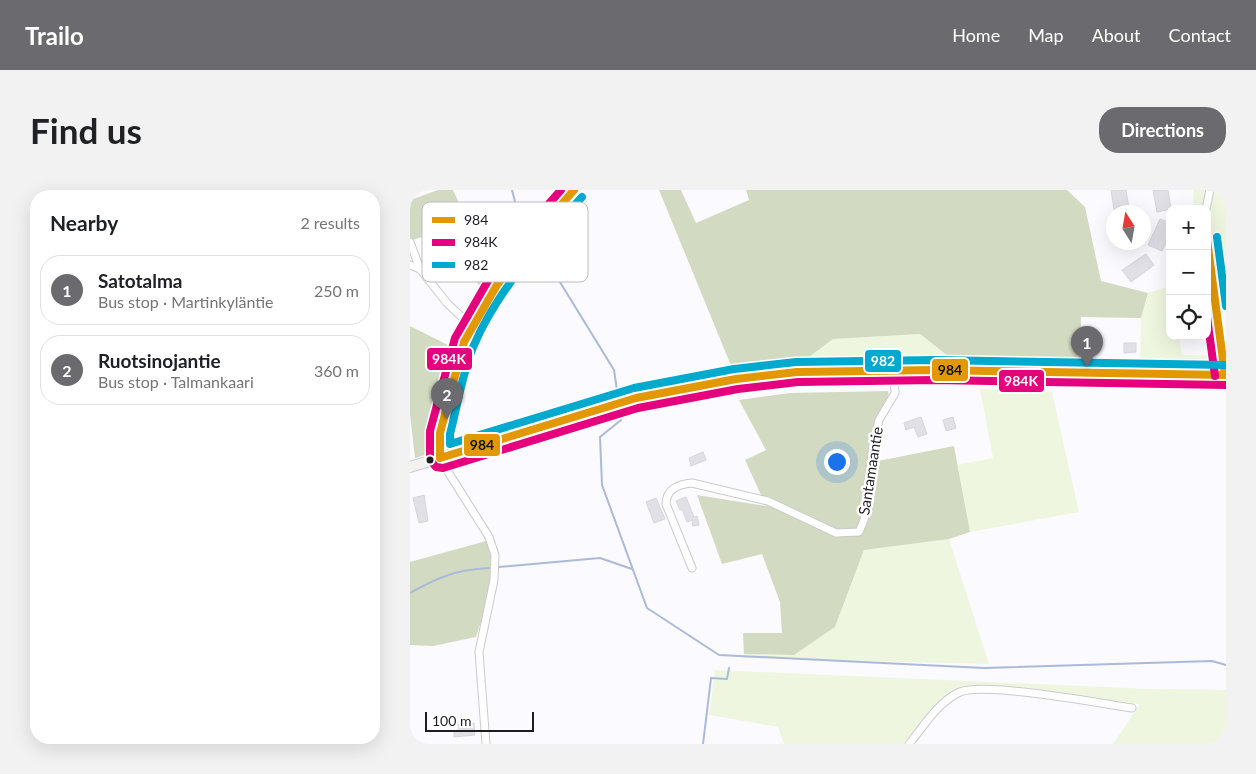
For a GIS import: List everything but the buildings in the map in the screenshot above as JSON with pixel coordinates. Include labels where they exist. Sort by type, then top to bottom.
[{"type":"street","points":[[564,202],[574,190]]},
{"type":"street","points":[[1207,205],[1210,190]]},
{"type":"street","points":[[410,242],[422,271]]},
{"type":"street","points":[[410,467],[584,413],[688,387],[797,372],[894,370],[1225,375],[1209,250]]},
{"type":"street","points":[[410,265],[420,269]]},
{"type":"street","points":[[431,282],[472,327]]},
{"type":"street","points":[[486,744],[479,652],[494,580],[495,555],[489,537],[449,476],[440,458],[440,433],[449,392],[464,342],[499,282]]},
{"type":"street","name":"Santamaantie","points":[[692,568],[666,504],[666,498],[670,492],[683,484],[692,483],[768,501],[836,533],[859,532],[864,520],[873,446],[879,420],[894,393],[894,370]]},
{"type":"street","points":[[909,744],[934,714],[949,700],[960,692],[977,689],[1035,694],[1132,708]]},
{"type":"green space","points":[[438,190],[453,190],[458,202],[422,202],[422,237],[410,241],[410,200]]},
{"type":"green space","points":[[659,190],[681,190],[696,223],[749,200],[746,190],[1067,190],[1085,207],[1101,281],[1148,293],[1141,318],[1081,317],[1080,362],[953,360],[920,334],[833,339],[797,366],[732,368]]},
{"type":"green space","points":[[1193,190],[1207,190],[1204,205],[1194,205]]},
{"type":"green space","points":[[1214,190],[1226,190],[1226,276],[1211,279],[1211,250],[1211,206]]},
{"type":"green space","points":[[477,282],[493,282],[456,347],[433,447],[429,454],[415,458],[410,414],[410,326],[452,347],[481,288]]},
{"type":"green space","points":[[1166,287],[1166,340],[1180,340],[1182,355],[1219,356],[1219,364],[1140,362],[1141,318],[1148,293]]},
{"type":"green space","points":[[1211,293],[1216,327],[1211,327]]},
{"type":"green space","points":[[920,334],[953,360],[797,366],[833,339]]},
{"type":"green space","points":[[980,389],[1052,392],[1079,512],[970,532],[958,465],[993,458]]},
{"type":"green space","points":[[888,391],[889,397],[875,420],[868,463],[954,446],[970,532],[949,539],[864,550],[835,627],[794,655],[744,654],[743,633],[782,633],[780,602],[762,554],[722,564],[697,495],[766,506],[745,460],[766,450],[739,400],[790,393]]},
{"type":"green space","points":[[489,537],[493,551],[494,576],[476,637],[433,646],[410,645],[410,562],[486,541]]},
{"type":"green space","points":[[949,539],[989,664],[742,658],[744,654],[794,655],[835,627],[864,550]]},
{"type":"green space","points":[[715,670],[1151,689],[1226,690],[1226,744],[1113,744],[1140,704],[978,685],[954,690],[931,710],[903,744],[784,744],[778,727],[709,715]]},
{"type":"waterway","points":[[512,190],[515,202]]},
{"type":"waterway","points":[[560,282],[614,370],[618,397]]},
{"type":"waterway","points":[[621,420],[600,437],[602,485],[647,608],[719,655],[984,668],[1212,661],[1226,665]]},
{"type":"waterway","points":[[451,463],[461,460]]},
{"type":"waterway","points":[[499,567],[600,558],[632,569]]},
{"type":"waterway","points":[[410,593],[448,575],[466,570],[489,568]]},
{"type":"waterway","points":[[703,744],[711,678],[727,679],[729,668]]},
{"type":"transit line","name":"984K","points":[[550,202],[561,190]]},
{"type":"transit line","name":"984","points":[[564,202],[574,190]]},
{"type":"transit line","name":"982","points":[[578,202],[582,197]]},
{"type":"transit line","name":"982","points":[[1217,237],[1226,306]]},
{"type":"transit line","name":"984","points":[[1208,250],[1225,375]]},
{"type":"transit line","name":"984K","points":[[487,282],[455,338],[430,431],[430,460],[436,467],[443,468],[638,408],[738,389],[798,382],[935,380],[1226,385]]},
{"type":"transit line","name":"984","points":[[499,282],[464,342],[440,433],[440,458],[636,398],[736,379],[797,372],[935,370],[1226,375]]},
{"type":"transit line","name":"982","points":[[510,282],[484,324],[474,345],[460,389],[450,434],[450,444],[634,388],[734,369],[796,362],[935,360],[1226,365]]},
{"type":"transit line","name":"984K","points":[[1210,340],[1215,376]]},
{"type":"place","name":"Satotalma","points":[[1087,367]]},
{"type":"place","name":"Ruotsinojantie","points":[[447,419]]}]
